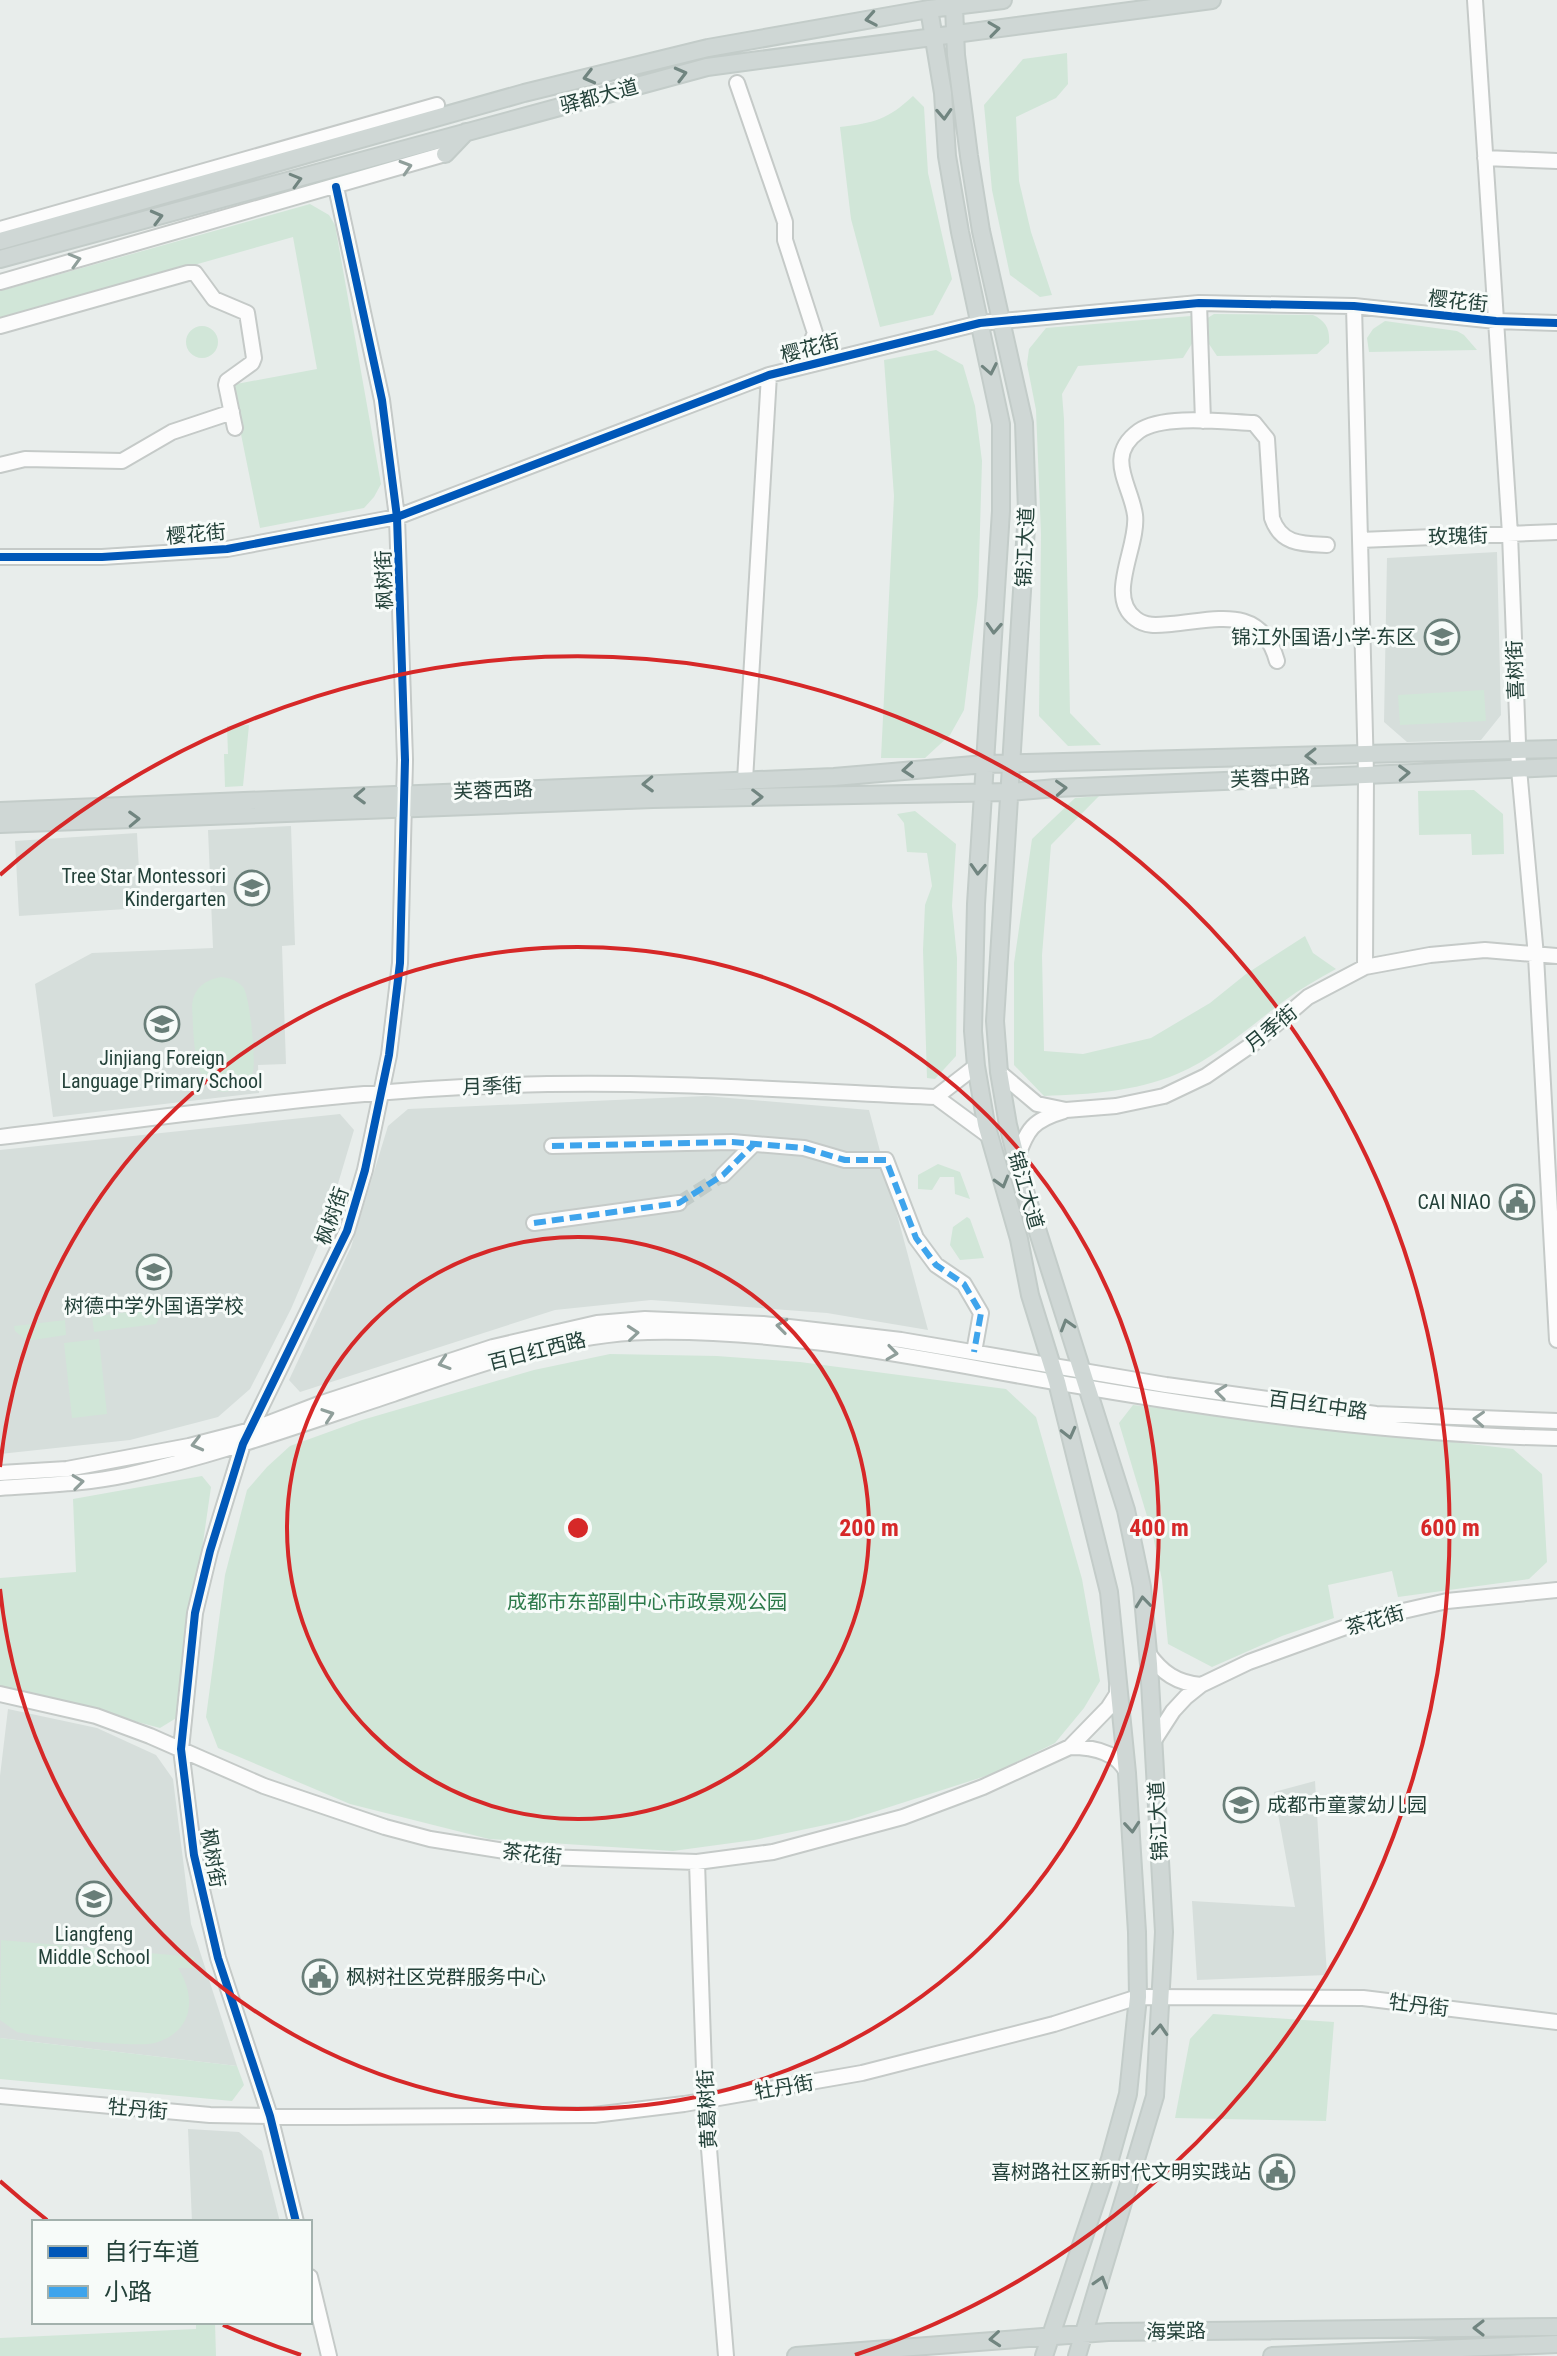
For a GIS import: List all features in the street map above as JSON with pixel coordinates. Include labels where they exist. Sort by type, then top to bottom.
[{"type":"main road","name":"驿都大道","points":[[0,241],[458,112],[708,48],[928,4],[1003,0]]},
{"type":"main road","name":"驿都大道","points":[[0,259],[707,67],[1212,0]]},
{"type":"main road","name":"锦江大道","points":[[953,3],[954,34],[981,231],[1024,423],[1027,511],[995,1021],[999,1072],[1017,1158],[1126,1510],[1142,1587],[1164,1932],[1155,2096],[1077,2356]]},
{"type":"main road","name":"锦江大道","points":[[928,4],[943,93],[947,156],[960,232],[1001,424],[1001,511],[976,904],[973,1031],[976,1066],[989,1136],[1019,1239],[1030,1295],[1057,1382],[1109,1592],[1127,1773],[1137,1932],[1138,1997],[1128,2094],[1072,2277],[1044,2356]]},
{"type":"main road","points":[[437,105],[458,112]]},
{"type":"main road","points":[[445,154],[466,132]]},
{"type":"main road","name":"芙蓉中路","points":[[985,764],[1557,749]]},
{"type":"main road","name":"芙蓉西路","points":[[0,824],[834,777],[985,764]]},
{"type":"main road","name":"芙蓉中路","points":[[983,791],[1557,767]]},
{"type":"main road","name":"芙蓉西路","points":[[0,811],[983,791]]},
{"type":"main road","name":"海棠路","points":[[796,2356],[1085,2333],[1557,2327]]},
{"type":"main road","points":[[1272,2356],[1557,2344]]},
{"type":"street","name":"喜树街","points":[[1475,0],[1510,534],[1519,769],[1551,1121],[1557,1340]]},
{"type":"street","points":[[737,83],[785,222],[785,240],[815,333],[809,347],[813,363]]},
{"type":"street","points":[[0,229],[437,105]]},
{"type":"street","points":[[0,282],[445,154]]},
{"type":"street","points":[[1485,158],[1557,161]]},
{"type":"street","name":"枫树街","points":[[296,2220],[270,2116],[218,1958],[194,1855],[181,1749],[195,1613],[214,1538],[243,1444],[347,1231],[365,1170],[389,1055],[400,963],[405,760],[397,517],[382,400],[336,187]]},
{"type":"street","points":[[0,326],[195,273],[214,299],[243,309],[249,318],[254,358],[252,363],[227,381],[235,428]]},
{"type":"street","points":[[1199,303],[1203,421]]},
{"type":"street","name":"樱花街","points":[[0,557],[102,557],[227,549],[397,517],[769,375],[1003,319],[1199,303],[1354,306],[1496,321],[1557,323]]},
{"type":"street","points":[[1354,306],[1366,754],[1365,967]]},
{"type":"street","points":[[745,780],[769,375]]},
{"type":"street","points":[[0,465],[25,459],[122,461],[172,432],[232,412]]},
{"type":"street","points":[[1277,661],[1265,633],[1239,618],[1151,625],[1132,617],[1122,600],[1122,590],[1136,517],[1121,468],[1122,454],[1138,431],[1151,425],[1203,421],[1254,423],[1262,430],[1268,449],[1275,527],[1289,541],[1327,545]]},
{"type":"street","name":"玫瑰街","points":[[1360,540],[1557,532]]},
{"type":"street","name":"月季街","points":[[999,1072],[1037,1104],[1066,1110],[1116,1106],[1164,1096],[1206,1076],[1254,1043],[1308,997],[1365,967],[1430,955],[1485,950],[1557,956]]},
{"type":"street","points":[[976,1066],[936,1097],[989,1136]]},
{"type":"street","name":"月季街","points":[[0,1137],[381,1092],[488,1086],[610,1083],[716,1085],[936,1097]]},
{"type":"street","points":[[1017,1158],[1023,1139],[1032,1126],[1044,1117],[1066,1110]]},
{"type":"street","points":[[552,1146],[732,1142],[804,1148],[845,1160],[886,1160],[916,1238],[936,1265],[964,1284],[981,1313],[974,1352]]},
{"type":"street","points":[[723,1175],[754,1144]]},
{"type":"street","points":[[534,1223],[679,1203]]},
{"type":"street","name":"百日红西路","points":[[0,1473],[67,1469],[122,1460],[251,1430],[319,1404],[493,1347],[597,1323],[645,1319],[763,1324],[901,1340],[1081,1369]]},
{"type":"street","name":"百日红西路","points":[[0,1488],[70,1484],[124,1476],[243,1444],[497,1360],[599,1336],[645,1332],[761,1337],[874,1351],[1088,1388]]},
{"type":"street","name":"百日红中路","points":[[1081,1369],[1166,1385],[1376,1414],[1557,1421]]},
{"type":"street","name":"百日红中路","points":[[1088,1388],[1391,1430],[1557,1438]]},
{"type":"street","name":"茶花街","points":[[1153,1742],[1173,1711],[1201,1685],[1249,1662],[1368,1619],[1447,1601],[1557,1590]]},
{"type":"street","points":[[1148,1653],[1159,1668],[1172,1678],[1186,1684],[1201,1685]]},
{"type":"street","name":"茶花街","points":[[0,1694],[96,1716],[264,1786],[430,1839],[542,1857],[697,1862],[773,1852],[903,1817],[983,1787],[1070,1747],[1108,1708],[1117,1694],[1117,1679]]},
{"type":"street","points":[[1070,1747],[1089,1747],[1104,1752],[1118,1759],[1127,1773]]},
{"type":"street","name":"黄葛树街","points":[[697,1862],[705,2100],[726,2356]]},
{"type":"street","name":"牡丹街","points":[[0,2096],[210,2115],[594,2115],[862,2073],[1054,2024],[1138,1997],[1363,1998],[1557,2022]]},
{"type":"street","points":[[312,2285],[329,2356]]},
{"type":"shaded area","name":"锦江外国语小学-东区","points":[[1497,552],[1501,715],[1481,740],[1407,742],[1384,722],[1387,558]]},
{"type":"shaded area","name":"Jinjiang Foreign Language Primary School","points":[[291,826],[295,945],[282,946],[286,1064],[258,1065],[259,1093],[53,1117],[35,984],[92,953],[213,948],[208,830]]},
{"type":"shaded area","points":[[137,833],[141,908],[19,916],[15,841]]},
{"type":"shaded area","points":[[706,1096],[869,1110],[928,1330],[827,1313],[651,1300],[555,1310],[300,1392],[289,1380],[351,1247],[388,1126],[408,1109]]},
{"type":"shaded area","name":"树德中学外国语学校","points":[[340,1114],[354,1130],[323,1234],[291,1309],[250,1389],[218,1417],[130,1440],[0,1454],[0,1150]]},
{"type":"shaded area","name":"Liangfeng Middle School","points":[[8,1709],[97,1728],[156,1755],[173,1779],[191,1924],[237,2066],[0,2038],[0,1776]]},
{"type":"shaded area","points":[[1315,1781],[1327,1975],[1197,1980],[1192,1901],[1295,1907],[1274,1792]]},
{"type":"shaded area","points":[[188,2129],[239,2132],[262,2151],[279,2220],[192,2220]]},
{"type":"green space","points":[[1067,53],[1068,84],[1056,98],[1016,117],[1019,181],[1031,232],[1052,295],[1040,297],[1010,275],[992,190],[984,105],[1023,59]]},
{"type":"green space","points":[[913,96],[924,107],[928,173],[952,279],[933,315],[880,327],[851,219],[840,127],[880,119]]},
{"type":"green space","points":[[310,204],[329,215],[335,225],[381,484],[364,508],[260,528],[231,385],[317,369],[293,237],[0,320],[0,291]]},
{"type":"green space","points":[[1214,314],[1313,315],[1326,326],[1329,343],[1317,354],[1217,356],[1209,344],[1206,319]]},
{"type":"green space","points":[[1191,316],[1193,342],[1183,358],[1078,366],[1062,394],[1070,713],[1101,745],[1068,746],[1039,716],[1041,534],[1036,410],[1027,364],[1029,349],[1046,328]]},
{"type":"green space","points":[[1385,321],[1457,331],[1477,350],[1369,352],[1367,338],[1373,329]]},
{"type":"green space","points":[[202,326],[213,331],[218,342],[213,353],[202,358],[191,353],[186,342],[191,331]]},
{"type":"green space","points":[[936,350],[963,365],[975,406],[982,461],[978,596],[964,710],[950,735],[925,758],[881,758],[894,496],[884,360]]},
{"type":"green space","points":[[1484,690],[1486,721],[1400,725],[1398,695]]},
{"type":"green space","points":[[249,725],[243,786],[225,787],[227,726]]},
{"type":"green space","points":[[1474,790],[1503,814],[1504,854],[1472,855],[1471,834],[1419,835],[1418,791]]},
{"type":"green space","points":[[1099,796],[1051,845],[1042,955],[1044,1051],[1083,1054],[1151,1038],[1210,1003],[1246,974],[1305,936],[1313,953],[1336,969],[1290,997],[1219,1050],[1177,1074],[1128,1088],[1044,1096],[1014,1065],[1014,963],[1032,839],[1075,798]]},
{"type":"green space","points":[[915,811],[956,844],[952,906],[957,958],[956,1056],[935,1079],[927,1078],[923,950],[925,905],[932,886],[927,853],[907,852],[904,823],[897,814]]},
{"type":"green space","points":[[221,977],[238,983],[246,993],[253,1042],[252,1076],[230,1091],[217,1091],[208,1085],[201,1074],[193,1031],[192,1007],[197,990],[209,980]]},
{"type":"green space","points":[[938,1164],[960,1172],[970,1199],[955,1194],[954,1177],[940,1177],[932,1190],[918,1189],[918,1175]]},
{"type":"green space","points":[[967,1217],[984,1258],[960,1260],[950,1245],[953,1227]]},
{"type":"green space","points":[[156,1294],[162,1297],[164,1309],[156,1324],[94,1332],[92,1317],[143,1310],[143,1300]]},
{"type":"green space","points":[[65,1320],[66,1335],[27,1341],[15,1331],[14,1326]]},
{"type":"green space","points":[[99,1339],[107,1414],[72,1418],[64,1343]]},
{"type":"green space","name":"成都市东部副中心市政景观公园","points":[[610,1354],[717,1356],[800,1362],[1006,1389],[1036,1417],[1082,1579],[1100,1681],[1084,1708],[1055,1743],[992,1774],[849,1820],[754,1840],[673,1851],[489,1839],[350,1804],[218,1748],[206,1717],[225,1575],[247,1490],[267,1467],[290,1446],[362,1420],[534,1370]]},
{"type":"green space","points":[[1133,1405],[1513,1449],[1542,1474],[1547,1562],[1529,1579],[1398,1597],[1392,1571],[1328,1585],[1334,1618],[1282,1636],[1212,1667],[1168,1644],[1162,1580],[1153,1536],[1119,1423]]},
{"type":"green space","points":[[202,1476],[211,1487],[178,1717],[160,1728],[41,1696],[0,1689],[0,1578],[76,1572],[73,1499]]},
{"type":"green space","points":[[1,1940],[194,1957],[193,1968],[178,1968],[188,1991],[188,2013],[177,2031],[155,2043],[87,2041],[17,2032],[0,2020]]},
{"type":"green space","points":[[1213,2014],[1334,2022],[1326,2121],[1175,2118],[1190,2039]]},
{"type":"green space","points":[[0,2038],[237,2066],[244,2085],[232,2101],[0,2079]]},
{"type":"green space","points":[[196,2324],[215,2324],[216,2356],[0,2356],[0,2338],[196,2329]]},
{"type":"tunnel","points":[[679,1203],[723,1175]]},
{"type":"marked path","points":[[552,1146],[732,1142],[804,1148],[845,1160],[886,1160],[916,1238],[936,1265],[964,1284],[981,1313],[974,1352]]},
{"type":"marked path","points":[[534,1223],[679,1203],[723,1175],[754,1144]]},
{"type":"cycle path","points":[[296,2220],[270,2116],[218,1958],[194,1855],[181,1749],[195,1613],[210,1551],[243,1444],[347,1231],[365,1170],[389,1055],[400,963],[405,760],[397,517],[382,400],[336,187]]},
{"type":"cycle path","points":[[0,557],[102,557],[227,549],[397,517],[769,375],[980,323],[1199,303],[1354,306],[1496,321],[1557,323]]},
{"type":"place","name":"锦江外国语小学-东区","points":[[1442,637]]},
{"type":"place","name":"Tree Star Montessori Kindergarten","points":[[252,888]]},
{"type":"place","name":"Jinjiang Foreign Language Primary School","points":[[162,1024]]},
{"type":"place","name":"CAI NIAO","points":[[1517,1202]]},
{"type":"place","name":"树德中学外国语学校","points":[[154,1272]]},
{"type":"place","name":"成都市童蒙幼儿园","points":[[1241,1805]]},
{"type":"place","name":"Liangfeng Middle School","points":[[94,1899]]},
{"type":"place","name":"枫树社区党群服务中心","points":[[320,1977]]},
{"type":"place","name":"喜树路社区新时代文明实践站","points":[[1277,2172]]}]
